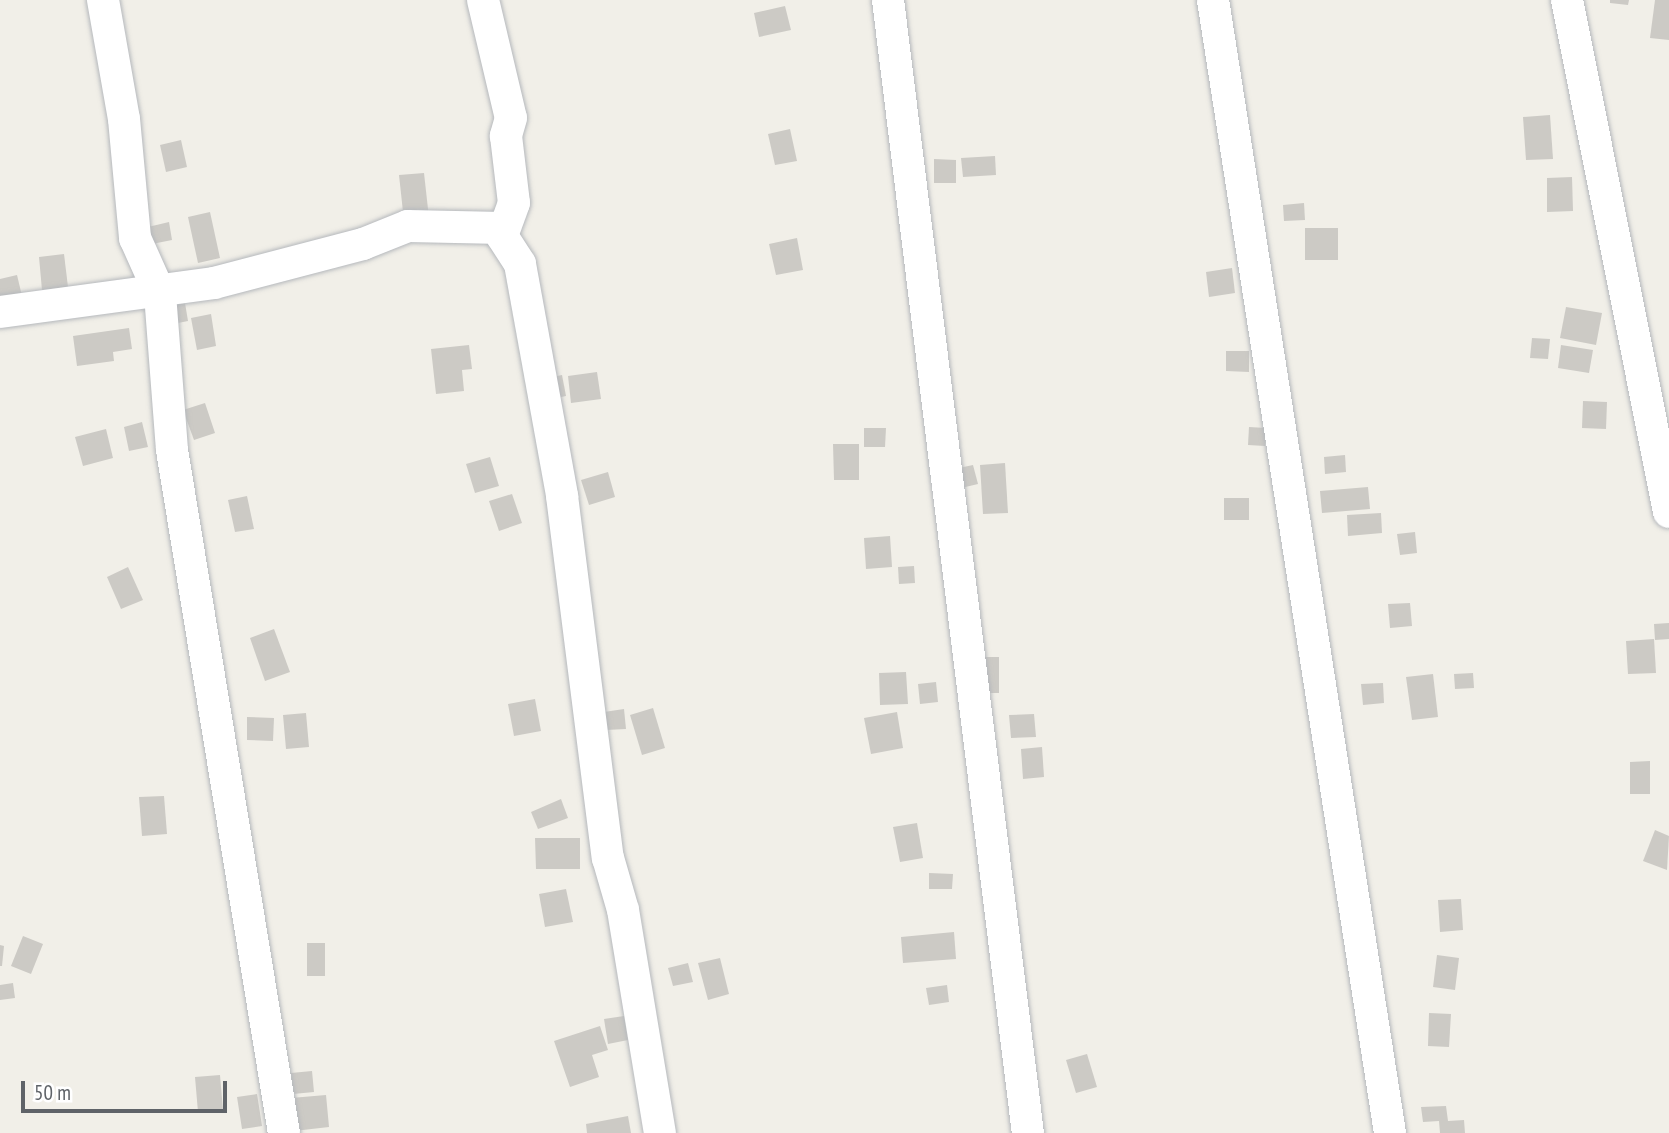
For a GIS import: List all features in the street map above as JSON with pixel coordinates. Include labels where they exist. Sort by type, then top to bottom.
[{"type":"street","points":[[103,0],[124,119],[135,238],[160,293],[172,450],[284,1133]]},
{"type":"street","points":[[484,0],[511,118],[506,136],[514,203],[503,228],[504,244],[520,264],[562,496],[608,858],[623,911],[660,1133]]},
{"type":"street","points":[[888,0],[1028,1133]]},
{"type":"street","points":[[1213,0],[1390,1133]]},
{"type":"street","points":[[1567,0],[1669,512]]},
{"type":"street","points":[[0,312],[115,294],[160,293],[363,244],[408,226],[503,228]]},
{"type":"building","points":[[1610,0],[1629,0],[1628,5],[1610,3]]},
{"type":"building","points":[[1655,0],[1669,0],[1669,40],[1650,38]]},
{"type":"building","points":[[785,6],[791,30],[759,37],[754,13]]},
{"type":"building","points":[[1550,115],[1553,159],[1526,160],[1523,117]]},
{"type":"building","points":[[790,129],[797,161],[775,165],[768,134]]},
{"type":"building","points":[[181,140],[187,167],[166,172],[160,145]]},
{"type":"building","points":[[995,156],[996,175],[963,177],[961,158]]},
{"type":"building","points":[[934,159],[956,160],[956,183],[934,183]]},
{"type":"building","points":[[424,173],[429,218],[404,221],[399,175]]},
{"type":"building","points":[[1572,177],[1573,211],[1547,212],[1547,178]]},
{"type":"building","points":[[1304,203],[1305,220],[1284,221],[1283,205]]},
{"type":"building","points":[[210,212],[220,258],[198,263],[188,217]]},
{"type":"building","points":[[169,222],[172,240],[152,244],[148,227]]},
{"type":"building","points":[[1305,228],[1338,228],[1338,260],[1305,260]]},
{"type":"building","points":[[797,238],[803,270],[776,275],[769,244]]},
{"type":"building","points":[[64,254],[68,287],[42,290],[39,257]]},
{"type":"building","points":[[1232,268],[1235,293],[1209,297],[1206,272]]},
{"type":"building","points":[[17,275],[22,296],[0,301],[0,279]]},
{"type":"building","points":[[185,303],[188,321],[173,324],[170,306]]},
{"type":"building","points":[[1566,307],[1602,313],[1596,345],[1560,338]]},
{"type":"building","points":[[211,314],[216,346],[197,350],[191,318]]},
{"type":"building","points":[[129,328],[132,349],[113,352],[114,361],[77,366],[73,336]]},
{"type":"building","points":[[1532,338],[1550,339],[1548,359],[1530,358]]},
{"type":"building","points":[[469,345],[472,369],[462,370],[464,391],[436,394],[431,349]]},
{"type":"building","points":[[1561,345],[1593,350],[1589,373],[1558,368]]},
{"type":"building","points":[[1226,351],[1249,351],[1249,372],[1226,371]]},
{"type":"building","points":[[597,372],[601,399],[571,403],[568,376]]},
{"type":"building","points":[[562,375],[566,396],[547,400],[543,379]]},
{"type":"building","points":[[1583,401],[1607,402],[1606,429],[1582,428]]},
{"type":"building","points":[[205,403],[215,433],[194,440],[183,410]]},
{"type":"building","points":[[142,422],[148,447],[129,451],[124,427]]},
{"type":"building","points":[[1249,427],[1266,428],[1265,446],[1248,445]]},
{"type":"building","points":[[864,428],[886,428],[885,447],[864,447]]},
{"type":"building","points":[[106,429],[113,458],[83,466],[75,437]]},
{"type":"building","points":[[833,444],[859,444],[859,480],[834,480]]},
{"type":"building","points":[[1345,455],[1346,472],[1325,474],[1324,457]]},
{"type":"building","points":[[490,457],[499,486],[475,493],[466,464]]},
{"type":"building","points":[[1005,463],[1008,513],[983,514],[980,465]]},
{"type":"building","points":[[973,465],[978,484],[957,489],[954,469]]},
{"type":"building","points":[[608,472],[615,497],[589,505],[581,480]]},
{"type":"building","points":[[1368,487],[1370,509],[1322,513],[1320,491]]},
{"type":"building","points":[[512,494],[522,523],[499,531],[489,501]]},
{"type":"building","points":[[247,496],[254,529],[235,532],[228,500]]},
{"type":"building","points":[[1224,498],[1249,498],[1249,520],[1224,520]]},
{"type":"building","points":[[1381,513],[1382,533],[1348,536],[1347,515]]},
{"type":"building","points":[[1415,532],[1417,553],[1400,555],[1397,534]]},
{"type":"building","points":[[890,536],[892,567],[866,569],[864,538]]},
{"type":"building","points":[[914,566],[915,583],[899,584],[898,567]]},
{"type":"building","points":[[128,567],[143,600],[121,609],[107,577]]},
{"type":"building","points":[[1410,603],[1412,626],[1390,628],[1388,604]]},
{"type":"building","points":[[1669,623],[1669,639],[1655,640],[1654,624]]},
{"type":"building","points":[[274,629],[290,672],[265,681],[250,638]]},
{"type":"building","points":[[1654,639],[1656,673],[1628,674],[1626,641]]},
{"type":"building","points":[[976,657],[999,657],[999,693],[976,693]]},
{"type":"building","points":[[906,672],[908,704],[880,705],[879,673]]},
{"type":"building","points":[[1473,673],[1474,688],[1455,689],[1454,674]]},
{"type":"building","points":[[1433,674],[1438,717],[1412,720],[1406,677]]},
{"type":"building","points":[[936,682],[938,702],[920,704],[918,684]]},
{"type":"building","points":[[1383,683],[1384,703],[1363,705],[1361,684]]},
{"type":"building","points":[[535,699],[541,731],[514,736],[508,704]]},
{"type":"building","points":[[653,708],[665,748],[642,755],[630,715]]},
{"type":"building","points":[[624,709],[626,729],[606,730],[604,712]]},
{"type":"building","points":[[897,712],[903,748],[871,754],[864,718]]},
{"type":"building","points":[[306,713],[309,747],[286,749],[283,715]]},
{"type":"building","points":[[1034,714],[1036,737],[1011,738],[1009,715]]},
{"type":"building","points":[[247,717],[274,718],[273,741],[247,740]]},
{"type":"building","points":[[1042,747],[1044,777],[1023,779],[1021,749]]},
{"type":"building","points":[[1650,761],[1650,794],[1630,794],[1630,762]]},
{"type":"building","points":[[164,796],[167,834],[142,836],[139,797]]},
{"type":"building","points":[[561,799],[568,818],[538,829],[531,812]]},
{"type":"building","points":[[917,823],[923,858],[900,862],[893,827]]},
{"type":"building","points":[[1655,830],[1669,836],[1667,870],[1643,861]]},
{"type":"building","points":[[535,838],[580,838],[580,869],[536,869]]},
{"type":"building","points":[[929,873],[953,874],[952,889],[929,889]]},
{"type":"building","points":[[566,889],[573,922],[545,927],[539,894]]},
{"type":"building","points":[[1461,899],[1463,930],[1440,932],[1438,900]]},
{"type":"building","points":[[954,932],[956,959],[903,963],[901,937]]},
{"type":"building","points":[[23,936],[43,944],[31,974],[11,966]]},
{"type":"building","points":[[307,943],[325,943],[325,976],[307,976]]},
{"type":"building","points":[[0,945],[4,946],[2,966],[0,966]]},
{"type":"building","points":[[1437,955],[1459,958],[1455,990],[1433,987]]},
{"type":"building","points":[[720,958],[729,994],[708,1000],[698,963]]},
{"type":"building","points":[[688,963],[693,982],[673,986],[668,968]]},
{"type":"building","points":[[13,983],[15,998],[0,1000],[0,985]]},
{"type":"building","points":[[947,985],[949,1002],[929,1005],[926,988]]},
{"type":"building","points":[[1429,1013],[1451,1014],[1449,1047],[1428,1046]]},
{"type":"building","points":[[624,1016],[628,1040],[608,1044],[604,1019]]},
{"type":"building","points":[[600,1026],[608,1050],[592,1055],[599,1077],[570,1087],[554,1041]]},
{"type":"building","points":[[1087,1054],[1097,1087],[1076,1093],[1066,1060]]},
{"type":"building","points":[[312,1071],[314,1092],[293,1094],[291,1073]]},
{"type":"building","points":[[220,1075],[223,1110],[198,1112],[195,1077]]},
{"type":"building","points":[[257,1094],[262,1126],[242,1129],[237,1097]]},
{"type":"building","points":[[326,1095],[329,1127],[294,1131],[291,1098]]},
{"type":"building","points":[[1446,1106],[1448,1121],[1464,1120],[1465,1133],[1440,1133],[1439,1121],[1423,1122],[1421,1107]]},
{"type":"building","points":[[628,1116],[631,1133],[587,1133],[586,1124]]}]
